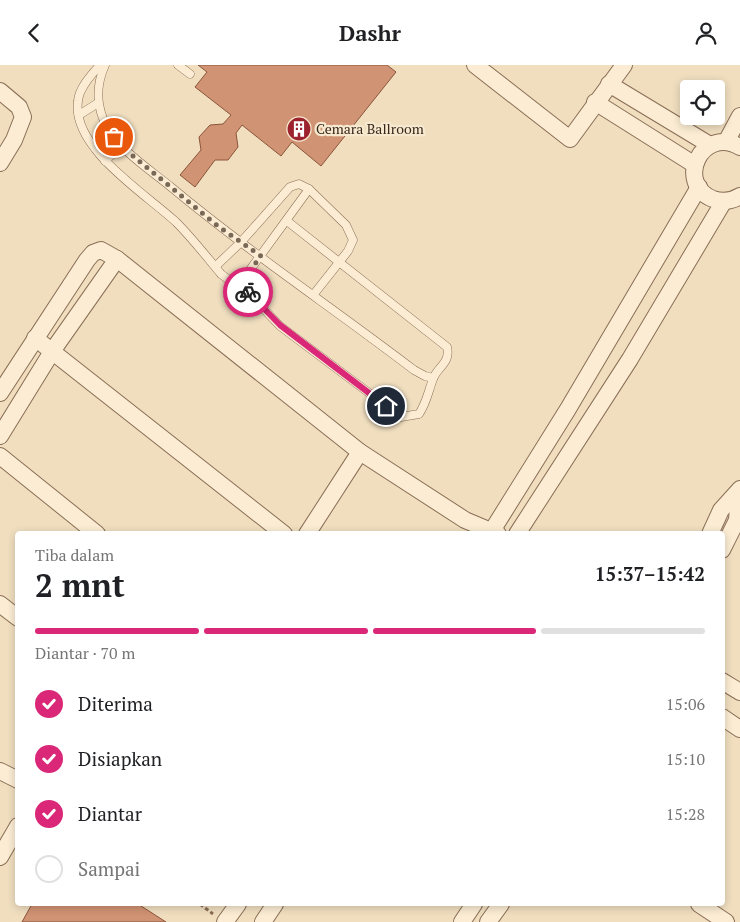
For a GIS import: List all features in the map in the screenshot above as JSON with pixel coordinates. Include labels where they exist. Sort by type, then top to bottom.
[{"type":"street","points":[[475,65],[570,139],[595,102],[624,65]]},
{"type":"street","points":[[609,84],[725,145]]},
{"type":"street","points":[[0,91],[19,107],[23,117],[14,140],[0,163]]},
{"type":"street","points":[[595,102],[695,165]]},
{"type":"street","points":[[735,198],[711,198],[699,187],[695,178],[695,165],[700,153],[725,145],[740,116]]},
{"type":"street","points":[[494,531],[699,187]]},
{"type":"street","points":[[519,531],[735,198]]},
{"type":"street","points":[[0,393],[90,256],[101,250],[118,259],[360,452],[468,527],[485,531]]},
{"type":"street","points":[[0,436],[53,351],[118,259]]},
{"type":"street","points":[[35,338],[280,531]]},
{"type":"street","points":[[309,531],[360,452]]},
{"type":"street","points":[[0,456],[94,531]]},
{"type":"street","points":[[711,531],[721,510],[740,490]]},
{"type":"street","points":[[725,545],[739,521],[740,490]]},
{"type":"street","points":[[721,510],[739,521]]},
{"type":"street","points":[[0,604],[15,616]]},
{"type":"street","points":[[725,683],[740,692]]},
{"type":"street","points":[[725,719],[740,729]]},
{"type":"street","points":[[0,771],[15,778]]},
{"type":"street","points":[[0,857],[15,831]]},
{"type":"street","points":[[225,922],[237,906]]},
{"type":"street","points":[[263,922],[275,906]]},
{"type":"street","points":[[488,922],[500,906]]},
{"type":"street","points":[[701,906],[726,922]]},
{"type":"lane","points":[[105,65],[96,69],[80,95],[79,115],[88,138],[105,161],[175,222],[224,277],[238,282],[280,325],[401,417],[419,413],[430,395],[433,378],[448,357],[444,343],[287,221]]},
{"type":"lane","points":[[178,65],[190,74]]},
{"type":"lane","points":[[96,69],[98,103],[108,128],[121,146],[241,242],[414,370],[433,378]]},
{"type":"lane","points":[[79,115],[98,103]]},
{"type":"lane","points":[[105,161],[121,146]]},
{"type":"lane","points":[[216,266],[241,242],[290,187],[299,185],[310,189],[351,234],[352,245],[314,295]]},
{"type":"lane","points":[[238,282],[244,278],[310,189]]},
{"type":"building","name":"Cemara Ballroom","points":[[198,65],[387,65],[396,72],[321,166],[292,142],[281,156],[242,125],[236,133],[238,147],[228,160],[215,160],[195,187],[180,175],[201,150],[199,137],[210,125],[223,124],[231,115],[195,87],[207,72]]},
{"type":"building","points":[[31,906],[141,906],[166,922],[22,922]]},
{"type":"way so far","points":[[114,137],[121,146],[219,227],[261,256],[247,275],[238,282],[248,292]]},
{"type":"place","name":"Cemara Ballroom","points":[[299,129]]},
{"type":"route","points":[[248,292],[280,325],[386,406]]}]
